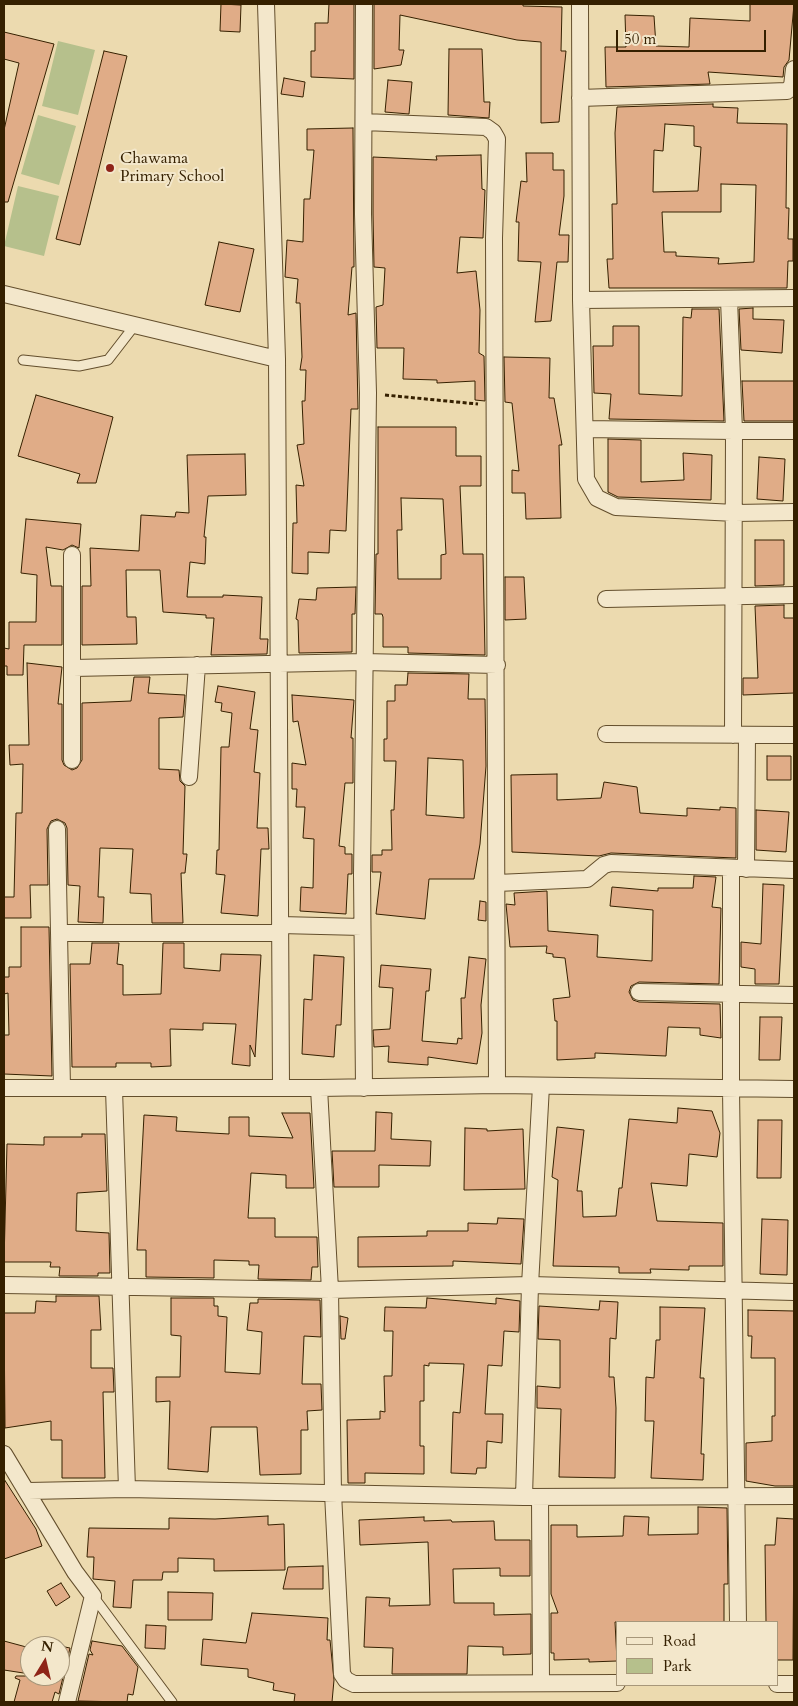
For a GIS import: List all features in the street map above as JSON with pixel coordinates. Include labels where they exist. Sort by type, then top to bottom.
[{"type":"street","points":[[266,4],[277,359],[281,1087]]},
{"type":"street","points":[[364,4],[364,254],[368,393],[362,927],[364,1088]]},
{"type":"street","points":[[580,4],[581,300],[586,479],[597,498],[616,507],[735,512],[794,512]]},
{"type":"street","points":[[580,98],[787,91],[792,86],[794,69]]},
{"type":"street","points":[[364,122],[486,127],[493,132],[497,139],[494,238],[497,1085]]},
{"type":"street","points":[[4,294],[277,359]]},
{"type":"street","points":[[729,298],[734,431],[734,596],[740,735],[739,869],[731,996],[738,1621]]},
{"type":"street","points":[[581,300],[794,298]]},
{"type":"street","points":[[584,429],[794,431]]},
{"type":"street","points":[[72,555],[72,760]]},
{"type":"street","points":[[606,599],[794,595]]},
{"type":"street","points":[[73,668],[364,662],[497,665]]},
{"type":"street","points":[[190,777],[197,665]]},
{"type":"street","points":[[606,734],[794,735]]},
{"type":"street","points":[[57,829],[62,1088]]},
{"type":"street","points":[[497,883],[587,879],[604,865],[611,863],[794,870]]},
{"type":"street","points":[[59,933],[362,927]]},
{"type":"street","points":[[639,992],[731,996],[794,996]]},
{"type":"street","points":[[4,1088],[364,1088],[497,1085],[794,1089]]},
{"type":"street","points":[[541,1086],[530,1285],[532,1497],[541,1683]]},
{"type":"street","points":[[319,1088],[330,1290],[333,1493],[342,1674],[346,1680],[354,1684],[616,1684]]},
{"type":"street","points":[[114,1089],[127,1489]]},
{"type":"street","points":[[4,1285],[330,1290],[530,1285],[734,1292],[794,1292]]},
{"type":"street","points":[[4,1454],[75,1572],[93,1596],[67,1702]]},
{"type":"street","points":[[28,1491],[127,1489],[532,1497],[794,1496]]},
{"type":"street","points":[[778,1684],[794,1684]]},
{"type":"lane","points":[[23,360],[79,366],[108,360],[135,325]]},
{"type":"lane","points":[[93,1596],[172,1702]]},
{"type":"path","points":[[368,393],[496,406]]},
{"type":"green space","points":[[58,41],[95,50],[78,115],[42,106]]},
{"type":"green space","points":[[38,115],[76,126],[59,185],[21,174]]},
{"type":"green space","points":[[18,186],[59,196],[44,256],[4,246]]},
{"type":"building","points":[[221,4],[241,5],[240,32],[220,31]]},
{"type":"building","points":[[329,4],[354,4],[354,79],[311,77],[311,51],[315,51],[315,23],[328,23]]},
{"type":"building","points":[[374,4],[523,4],[523,6],[562,7],[561,51],[566,51],[559,122],[541,123],[541,42],[517,40],[400,15],[399,50],[404,50],[401,65],[374,69]]},
{"type":"building","points":[[750,4],[794,4],[789,60],[784,67],[783,77],[708,72],[710,84],[606,87],[605,47],[626,47],[625,15],[654,16],[656,46],[689,47],[690,18],[750,21]]},
{"type":"building","points":[[4,32],[54,44],[8,202],[4,202],[4,130],[19,63],[4,59]]},
{"type":"building","points":[[449,49],[482,49],[484,102],[490,102],[489,118],[448,115]]},
{"type":"building","points":[[104,51],[127,56],[80,245],[56,239]]},
{"type":"building","points":[[284,78],[305,82],[303,97],[281,94]]},
{"type":"building","points":[[388,80],[412,82],[409,114],[385,112]]},
{"type":"building","points":[[713,104],[713,107],[738,108],[737,123],[787,124],[786,208],[789,208],[788,239],[793,239],[793,261],[788,261],[787,288],[609,288],[607,259],[613,259],[612,204],[617,204],[615,133],[617,107]],"holes":[[[665,124],[694,126],[694,146],[701,147],[698,191],[653,192],[654,150],[663,151]],[[721,184],[756,185],[754,262],[718,264],[719,258],[676,256],[676,252],[664,252],[662,212],[721,212]]]},
{"type":"building","points":[[353,128],[354,267],[352,267],[348,315],[356,313],[358,409],[351,409],[346,531],[330,530],[329,553],[308,552],[308,574],[292,573],[293,523],[297,523],[296,485],[304,486],[297,445],[304,444],[302,401],[305,401],[306,370],[300,370],[302,357],[300,303],[296,303],[298,279],[285,277],[287,240],[303,242],[304,199],[310,199],[314,150],[307,150],[307,129]]},
{"type":"building","points":[[526,153],[553,153],[553,170],[564,170],[564,196],[559,235],[569,235],[568,262],[557,262],[551,321],[535,322],[541,262],[518,261],[519,222],[516,222],[521,181],[527,182]]},
{"type":"building","points":[[481,155],[482,189],[485,190],[483,238],[460,237],[457,273],[476,271],[480,310],[479,353],[484,356],[485,401],[475,400],[475,381],[437,383],[437,380],[403,379],[404,348],[377,348],[376,307],[383,305],[385,268],[374,267],[373,214],[373,157],[437,160],[436,156]]},
{"type":"building","points":[[219,242],[254,249],[240,312],[205,305]]},
{"type":"building","points":[[753,308],[753,319],[784,320],[782,353],[741,350],[739,309]]},
{"type":"building","points":[[692,309],[719,309],[724,421],[609,419],[611,394],[594,393],[593,346],[613,346],[613,326],[639,326],[639,394],[682,396],[683,317],[691,318]]},
{"type":"building","points":[[504,357],[550,358],[549,398],[554,398],[562,445],[559,445],[561,518],[526,519],[525,493],[512,493],[512,470],[519,471],[512,403],[505,402]]},
{"type":"building","points":[[742,381],[794,381],[794,421],[744,421]]},
{"type":"building","points":[[36,395],[113,417],[96,483],[77,483],[80,474],[18,456]]},
{"type":"building","points":[[378,427],[456,427],[456,456],[481,456],[481,486],[460,486],[463,554],[483,554],[485,655],[408,653],[408,647],[383,647],[383,617],[382,614],[375,614],[376,554],[378,554]],"holes":[[[401,498],[443,499],[446,554],[441,555],[441,579],[398,579],[397,530],[402,530]]]},
{"type":"building","points":[[608,439],[641,440],[641,482],[684,480],[683,453],[712,455],[711,500],[618,497],[608,492]]},
{"type":"building","points":[[245,454],[246,495],[208,496],[204,537],[206,537],[205,564],[190,562],[187,597],[223,597],[223,595],[262,597],[260,639],[268,639],[267,654],[211,655],[214,618],[206,618],[206,615],[163,612],[160,570],[126,570],[127,617],[136,617],[137,644],[82,645],[82,586],[91,586],[90,548],[139,551],[141,515],[175,517],[176,512],[189,513],[187,455]]},
{"type":"building","points":[[759,457],[785,459],[783,501],[757,499]]},
{"type":"building","points":[[26,519],[81,524],[79,548],[72,545],[63,550],[46,547],[51,586],[62,586],[62,645],[24,645],[23,675],[7,675],[7,666],[4,666],[4,648],[9,649],[9,622],[36,622],[37,575],[21,573]]},
{"type":"building","points":[[755,540],[784,540],[784,585],[755,586]]},
{"type":"building","points":[[505,577],[524,577],[526,619],[505,620]]},
{"type":"building","points":[[356,587],[355,614],[352,614],[352,652],[299,653],[298,620],[296,619],[299,599],[316,600],[317,588]]},
{"type":"building","points":[[784,605],[784,618],[794,618],[794,693],[743,695],[743,678],[758,678],[755,606]]},
{"type":"building","points":[[27,663],[62,667],[58,704],[62,704],[62,760],[64,765],[72,770],[77,768],[82,760],[82,703],[131,701],[134,677],[150,677],[148,693],[185,695],[183,717],[159,718],[159,769],[179,770],[180,781],[185,786],[183,854],[187,854],[185,873],[181,873],[183,923],[152,923],[151,894],[130,893],[133,849],[100,848],[98,897],[104,897],[103,923],[78,922],[80,886],[68,885],[67,828],[65,823],[57,819],[51,821],[47,829],[48,885],[30,885],[31,918],[4,918],[4,897],[14,897],[16,813],[22,813],[23,764],[10,765],[9,745],[29,745]]},
{"type":"building","points":[[408,673],[469,674],[468,699],[485,699],[486,766],[480,844],[474,879],[429,879],[425,919],[376,914],[381,872],[372,872],[372,855],[382,855],[382,850],[392,850],[391,810],[394,810],[396,761],[384,761],[384,739],[387,739],[387,701],[395,701],[395,685],[407,685]],"holes":[[[428,758],[463,760],[464,818],[426,815]]]},
{"type":"building","points":[[218,686],[255,692],[250,729],[258,730],[254,772],[260,773],[257,828],[268,828],[269,849],[261,849],[258,916],[221,913],[225,875],[216,874],[217,850],[219,850],[221,747],[229,747],[232,713],[221,711],[222,703],[215,702]]},
{"type":"building","points":[[292,695],[354,700],[351,738],[353,738],[353,783],[345,783],[339,846],[345,847],[345,854],[352,854],[352,874],[348,874],[346,914],[300,911],[301,887],[313,888],[314,839],[303,838],[305,807],[296,807],[297,789],[292,789],[292,763],[306,765],[298,721],[293,722]]},
{"type":"building","points":[[767,756],[791,756],[791,780],[767,780]]},
{"type":"building","points":[[557,774],[557,800],[601,798],[604,782],[637,787],[640,813],[687,816],[687,808],[720,810],[720,807],[736,808],[736,858],[611,853],[599,856],[512,852],[511,775]]},
{"type":"building","points":[[756,810],[789,812],[786,852],[756,850]]},
{"type":"building","points":[[694,876],[716,877],[712,907],[721,908],[719,984],[639,982],[631,986],[629,992],[633,1000],[639,1002],[720,1004],[721,1038],[700,1035],[700,1028],[668,1027],[666,1056],[595,1053],[595,1058],[557,1060],[557,1021],[555,1021],[553,999],[570,997],[565,958],[553,957],[553,954],[546,953],[547,946],[510,947],[506,904],[515,905],[514,893],[547,891],[548,931],[598,935],[597,957],[652,961],[653,910],[610,906],[612,887],[658,891],[658,888],[693,888]]},
{"type":"building","points":[[763,884],[784,885],[779,984],[755,984],[755,969],[741,967],[741,942],[761,944]]},
{"type":"building","points":[[480,901],[486,902],[486,921],[478,920]]},
{"type":"building","points":[[21,927],[49,927],[52,1076],[4,1074],[4,1035],[9,1035],[8,993],[4,994],[4,977],[9,977],[9,967],[21,967]]},
{"type":"building","points":[[92,943],[119,943],[117,964],[123,965],[123,995],[161,994],[163,943],[184,943],[184,968],[220,971],[221,954],[261,955],[255,1057],[250,1045],[250,1066],[232,1064],[236,1024],[203,1023],[203,1030],[170,1029],[171,1066],[151,1067],[151,1063],[116,1063],[116,1067],[72,1067],[70,964],[90,964]]},
{"type":"building","points":[[314,955],[344,957],[341,1025],[336,1025],[334,1057],[302,1054],[304,999],[312,1000]]},
{"type":"building","points":[[469,957],[486,959],[481,1005],[482,1033],[477,1064],[428,1057],[428,1065],[388,1062],[389,1046],[374,1047],[373,1030],[390,1029],[393,988],[379,987],[381,965],[431,969],[429,991],[426,991],[422,1041],[457,1044],[458,1038],[462,1039],[461,998],[465,998]]},
{"type":"building","points":[[760,1017],[782,1017],[780,1060],[759,1060]]},
{"type":"building","points":[[678,1108],[712,1111],[720,1133],[717,1157],[689,1154],[687,1186],[651,1183],[657,1221],[723,1223],[723,1266],[689,1266],[689,1270],[650,1269],[651,1273],[619,1273],[619,1267],[553,1266],[558,1180],[552,1177],[557,1127],[584,1130],[577,1191],[582,1191],[583,1217],[616,1216],[619,1188],[622,1188],[629,1119],[677,1123]]},
{"type":"building","points":[[376,1112],[392,1113],[391,1139],[431,1141],[430,1166],[379,1165],[379,1187],[334,1187],[332,1151],[375,1151]]},
{"type":"building","points":[[282,1113],[310,1113],[314,1188],[286,1188],[286,1175],[251,1173],[248,1218],[275,1218],[275,1237],[317,1237],[318,1267],[312,1267],[311,1280],[258,1279],[259,1265],[249,1265],[249,1261],[214,1260],[214,1278],[146,1277],[146,1250],[137,1250],[144,1115],[177,1117],[176,1131],[229,1134],[229,1117],[249,1117],[249,1136],[293,1138]]},
{"type":"building","points":[[758,1120],[782,1120],[781,1178],[757,1178]]},
{"type":"building","points":[[465,1128],[487,1129],[487,1131],[523,1129],[525,1189],[464,1190]]},
{"type":"building","points":[[82,1134],[105,1134],[107,1191],[77,1193],[76,1231],[109,1233],[110,1273],[98,1273],[98,1276],[59,1276],[60,1267],[50,1267],[51,1262],[4,1262],[7,1144],[44,1145],[44,1137],[82,1137]]},
{"type":"building","points":[[498,1218],[524,1219],[521,1264],[453,1261],[453,1266],[358,1267],[358,1237],[427,1236],[427,1231],[468,1231],[468,1223],[497,1224]]},
{"type":"building","points":[[762,1219],[788,1220],[787,1275],[760,1274]]},
{"type":"building","points":[[56,1296],[99,1296],[101,1330],[91,1330],[91,1368],[113,1368],[114,1392],[103,1392],[105,1478],[62,1478],[62,1440],[51,1440],[51,1421],[5,1428],[4,1313],[35,1313],[36,1301],[56,1302]]},
{"type":"building","points":[[171,1298],[214,1298],[214,1306],[218,1306],[218,1316],[227,1317],[225,1372],[260,1374],[262,1332],[247,1330],[250,1303],[258,1303],[258,1299],[320,1300],[321,1337],[304,1336],[302,1384],[321,1384],[322,1410],[307,1411],[308,1430],[301,1430],[301,1474],[260,1475],[257,1427],[211,1427],[208,1472],[168,1469],[170,1401],[156,1402],[156,1377],[180,1377],[181,1336],[171,1335]]},
{"type":"building","points":[[427,1298],[496,1304],[496,1298],[520,1301],[519,1332],[504,1331],[502,1366],[488,1365],[485,1414],[503,1414],[502,1443],[487,1441],[486,1468],[477,1468],[476,1474],[451,1473],[453,1412],[460,1413],[464,1364],[429,1363],[429,1366],[424,1365],[424,1401],[420,1401],[420,1446],[424,1446],[424,1474],[365,1473],[365,1483],[348,1483],[347,1420],[380,1419],[380,1411],[385,1412],[384,1376],[392,1376],[393,1331],[384,1331],[385,1307],[426,1308]]},
{"type":"building","points":[[600,1301],[618,1302],[616,1339],[610,1338],[609,1377],[614,1377],[616,1408],[615,1478],[559,1477],[561,1409],[537,1408],[537,1386],[560,1388],[560,1340],[538,1339],[539,1306],[599,1310]]},
{"type":"building","points":[[660,1307],[705,1308],[700,1378],[704,1378],[701,1454],[704,1454],[703,1480],[651,1478],[654,1421],[645,1421],[646,1377],[654,1378],[656,1340],[660,1340]]},
{"type":"building","points":[[748,1310],[794,1311],[794,1486],[775,1486],[746,1481],[746,1443],[772,1441],[772,1416],[775,1416],[775,1358],[751,1358],[752,1336],[748,1336]]},
{"type":"building","points":[[340,1316],[348,1318],[345,1339],[341,1339]]},
{"type":"building","points":[[4,1479],[36,1529],[42,1546],[4,1559]]},
{"type":"building","points":[[698,1507],[727,1508],[728,1584],[724,1584],[724,1621],[616,1621],[616,1661],[589,1662],[589,1659],[554,1660],[554,1653],[551,1653],[551,1613],[558,1613],[551,1594],[551,1525],[577,1525],[577,1537],[623,1536],[624,1516],[649,1517],[648,1535],[698,1534]]},
{"type":"building","points":[[268,1516],[268,1525],[284,1524],[285,1570],[214,1571],[214,1559],[178,1558],[178,1572],[163,1572],[162,1580],[133,1580],[131,1608],[113,1607],[115,1581],[93,1579],[94,1557],[87,1557],[89,1528],[169,1529],[169,1518],[215,1519]]},
{"type":"building","points":[[424,1517],[424,1521],[494,1521],[495,1540],[530,1540],[530,1576],[500,1576],[500,1568],[453,1569],[454,1603],[494,1603],[494,1615],[531,1614],[531,1654],[503,1655],[503,1647],[468,1646],[467,1674],[392,1674],[393,1648],[364,1647],[366,1597],[390,1598],[389,1606],[430,1605],[428,1542],[360,1545],[359,1520]]},
{"type":"building","points":[[777,1518],[794,1519],[793,1660],[778,1660],[778,1621],[766,1621],[765,1545],[775,1545]]},
{"type":"building","points":[[323,1566],[323,1589],[283,1589],[288,1567]]},
{"type":"building","points":[[61,1583],[70,1597],[56,1606],[47,1591]]},
{"type":"building","points":[[168,1592],[213,1593],[212,1620],[168,1620]]},
{"type":"building","points":[[252,1613],[328,1618],[327,1640],[330,1640],[334,1680],[332,1702],[294,1702],[295,1694],[273,1690],[274,1683],[248,1677],[248,1669],[201,1665],[203,1639],[246,1643]]},
{"type":"building","points":[[146,1625],[166,1626],[165,1649],[145,1648]]},
{"type":"building","points":[[4,1641],[20,1645],[20,1672],[4,1670]]},
{"type":"building","points":[[92,1641],[122,1646],[138,1667],[133,1695],[128,1694],[127,1702],[78,1701],[89,1654],[93,1655],[90,1650]]},
{"type":"building","points":[[20,1680],[20,1686],[61,1686],[59,1694],[55,1692],[52,1702],[14,1702]]},
{"type":"place","name":"Chawama Primary School","points":[[110,168]]}]
